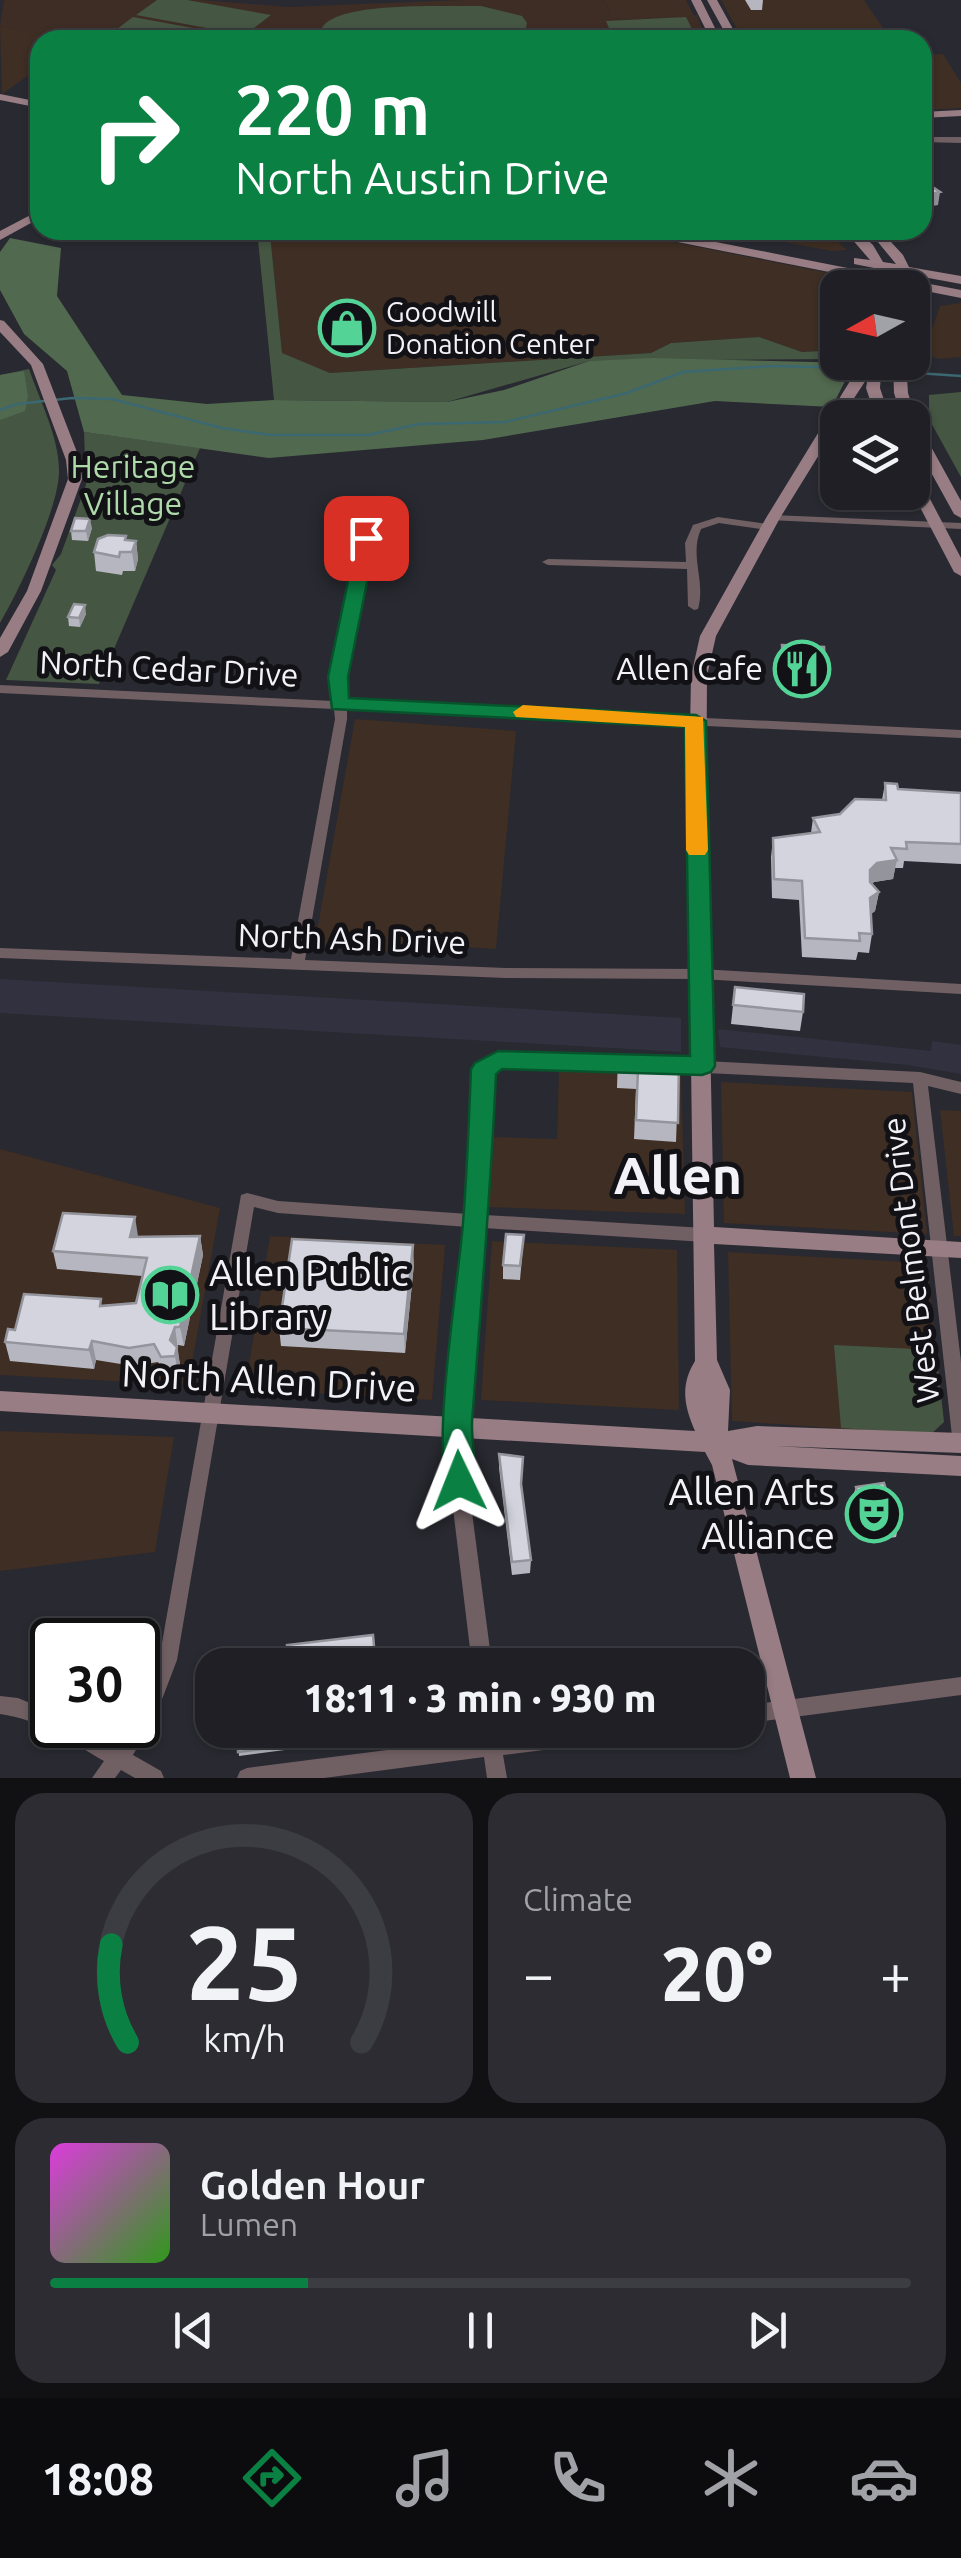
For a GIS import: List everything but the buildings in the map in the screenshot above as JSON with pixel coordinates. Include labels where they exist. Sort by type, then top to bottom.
[{"type":"street","points":[[696,0],[711,30]]},
{"type":"street","points":[[712,0],[728,30]]},
{"type":"street","points":[[0,97],[30,103]]},
{"type":"street","points":[[0,107],[30,112]]},
{"type":"street","points":[[932,114],[961,113]]},
{"type":"street","points":[[932,140],[961,140]]},
{"type":"street","points":[[0,236],[30,219]]},
{"type":"street","points":[[684,240],[826,270]]},
{"type":"street","points":[[741,240],[881,265],[890,270]]},
{"type":"street","points":[[861,240],[883,270]]},
{"type":"street","points":[[881,240],[900,270]]},
{"type":"street","points":[[836,258],[859,252],[866,245]]},
{"type":"street","points":[[930,280],[961,280]]},
{"type":"street","points":[[930,287],[961,294]]},
{"type":"street","points":[[930,295],[944,291]]},
{"type":"street","points":[[0,324],[32,356],[40,370],[74,460],[73,489],[34,590],[0,652]]},
{"type":"street","points":[[804,1778],[734,1502],[695,1403],[695,1380],[706,1362],[696,721],[699,676],[708,636],[858,380]]},
{"type":"street","points":[[930,458],[961,514]]},
{"type":"street","points":[[298,965],[341,719],[338,677],[371,509]]},
{"type":"street","points":[[928,510],[961,572]]},
{"type":"street","points":[[694,606],[690,539],[696,527],[718,520],[961,526]]},
{"type":"street","points":[[548,562],[694,566]]},
{"type":"street","name":"North Cedar Drive","points":[[0,689],[961,734]]},
{"type":"street","name":"North Ash Drive","points":[[0,953],[506,973],[701,974],[961,989]]},
{"type":"street","points":[[480,1648],[456,1459],[477,1221],[482,1076],[490,1063],[498,1060],[702,1066],[920,1078],[961,1088]]},
{"type":"street","name":"West Belmont Drive","points":[[920,1078],[950,1249],[961,1439]]},
{"type":"street","points":[[102,1778],[143,1727],[168,1660],[248,1199],[278,1207],[950,1249]]},
{"type":"street","name":"North Allen Drive","points":[[0,1402],[713,1443]]},
{"type":"street","points":[[713,1443],[756,1436],[961,1439]]},
{"type":"street","points":[[713,1443],[748,1455],[961,1466]]},
{"type":"street","points":[[765,1712],[961,1686]]},
{"type":"street","points":[[0,1705],[30,1714]]},
{"type":"street","points":[[100,1748],[154,1778]]},
{"type":"street","points":[[246,1778],[430,1748]]},
{"type":"street","points":[[493,1748],[497,1778]]},
{"type":"shaded area","points":[[4,0],[200,0],[288,7],[462,0],[604,0],[613,19],[697,15],[702,30],[30,32],[0,26]]},
{"type":"shaded area","points":[[604,0],[686,0],[694,16],[613,19]]},
{"type":"shaded area","points":[[721,0],[864,0],[884,30],[738,30]]},
{"type":"shaded area","points":[[0,26],[30,31],[30,74],[2,94]]},
{"type":"shaded area","points":[[943,54],[961,83],[961,108],[932,110],[932,55]]},
{"type":"shaded area","points":[[271,240],[663,240],[820,271],[820,350],[802,352],[759,337],[671,343],[651,353],[330,373],[282,354]]},
{"type":"shaded area","points":[[774,240],[836,240],[847,250],[832,251]]},
{"type":"shaded area","points":[[961,303],[961,357],[930,356],[930,334],[940,306]]},
{"type":"shaded area","points":[[355,719],[516,731],[496,949],[414,944],[413,953],[314,948]]},
{"type":"shaded area","points":[[0,979],[681,1018],[681,1052],[0,1013]]},
{"type":"shaded area","points":[[718,1029],[931,1051],[932,1041],[961,1045],[961,1074],[908,1065],[720,1047]]},
{"type":"shaded area","points":[[559,1070],[681,1074],[685,1214],[487,1207],[490,1137],[557,1139]]},
{"type":"shaded area","points":[[721,1082],[912,1092],[927,1234],[724,1223]]},
{"type":"shaded area","points":[[940,1110],[961,1111],[961,1236],[954,1236]]},
{"type":"shaded area","points":[[0,1149],[220,1208],[188,1385],[0,1375]]},
{"type":"shaded area","points":[[270,1236],[445,1245],[432,1400],[245,1389]]},
{"type":"shaded area","points":[[492,1241],[677,1250],[679,1410],[481,1400]]},
{"type":"shaded area","points":[[728,1252],[927,1263],[944,1422],[930,1435],[732,1421]]},
{"type":"shaded area","points":[[0,1431],[174,1437],[155,1552],[0,1571]]},
{"type":"green space","points":[[157,0],[187,0],[271,15],[252,30],[218,30],[136,15]]},
{"type":"green space","points":[[419,6],[481,6],[522,16],[527,23],[525,30],[321,30],[330,20],[346,14]]},
{"type":"green space","points":[[133,17],[204,30],[116,30]]},
{"type":"green space","points":[[686,17],[692,30],[610,30],[606,21]]},
{"type":"green space","points":[[10,238],[61,248],[57,296],[122,395],[207,404],[274,400],[447,402],[504,390],[589,361],[652,358],[820,362],[820,380],[846,380],[836,400],[820,400],[820,406],[715,401],[483,440],[269,458],[84,432],[67,371],[24,334],[0,290],[0,252]]},
{"type":"green space","points":[[258,240],[271,240],[282,353],[330,373],[651,353],[671,343],[759,337],[802,352],[820,351],[820,359],[589,361],[447,402],[274,400]]},
{"type":"green space","points":[[29,369],[53,434],[59,473],[45,528],[0,623],[0,375]]},
{"type":"green space","points":[[24,371],[28,397],[25,411],[0,420],[0,375]]},
{"type":"green space","points":[[961,392],[961,477],[930,421],[929,395]]},
{"type":"green space","name":"Heritage Village","points":[[84,432],[200,448],[99,684],[6,680],[56,570],[52,565],[61,554],[86,485]]},
{"type":"green space","points":[[834,1345],[936,1350],[944,1422],[930,1435],[841,1428]]},
{"type":"waterway","points":[[0,410],[17,404],[72,398],[112,399],[222,428],[270,435],[368,435],[419,424],[505,422],[627,393],[683,372],[820,367]]},
{"type":"waterway","points":[[930,374],[961,376]]},
{"type":"slow traffic","points":[[523,712],[696,721],[697,850]]},
{"type":"place","name":"Goodwill Donation Center","points":[[347,328]]},
{"type":"place","name":"Allen Cafe","points":[[802,669]]},
{"type":"place","name":"Allen Public Library","points":[[170,1295]]},
{"type":"place","name":"Allen Arts Alliance","points":[[874,1514]]},
{"type":"district","name":"Allen","points":[[678,1176]]},
{"type":"route","points":[[366,538],[338,677],[339,704],[696,721],[702,1066],[498,1060],[484,1069],[477,1221],[456,1459],[459,1481]]}]
